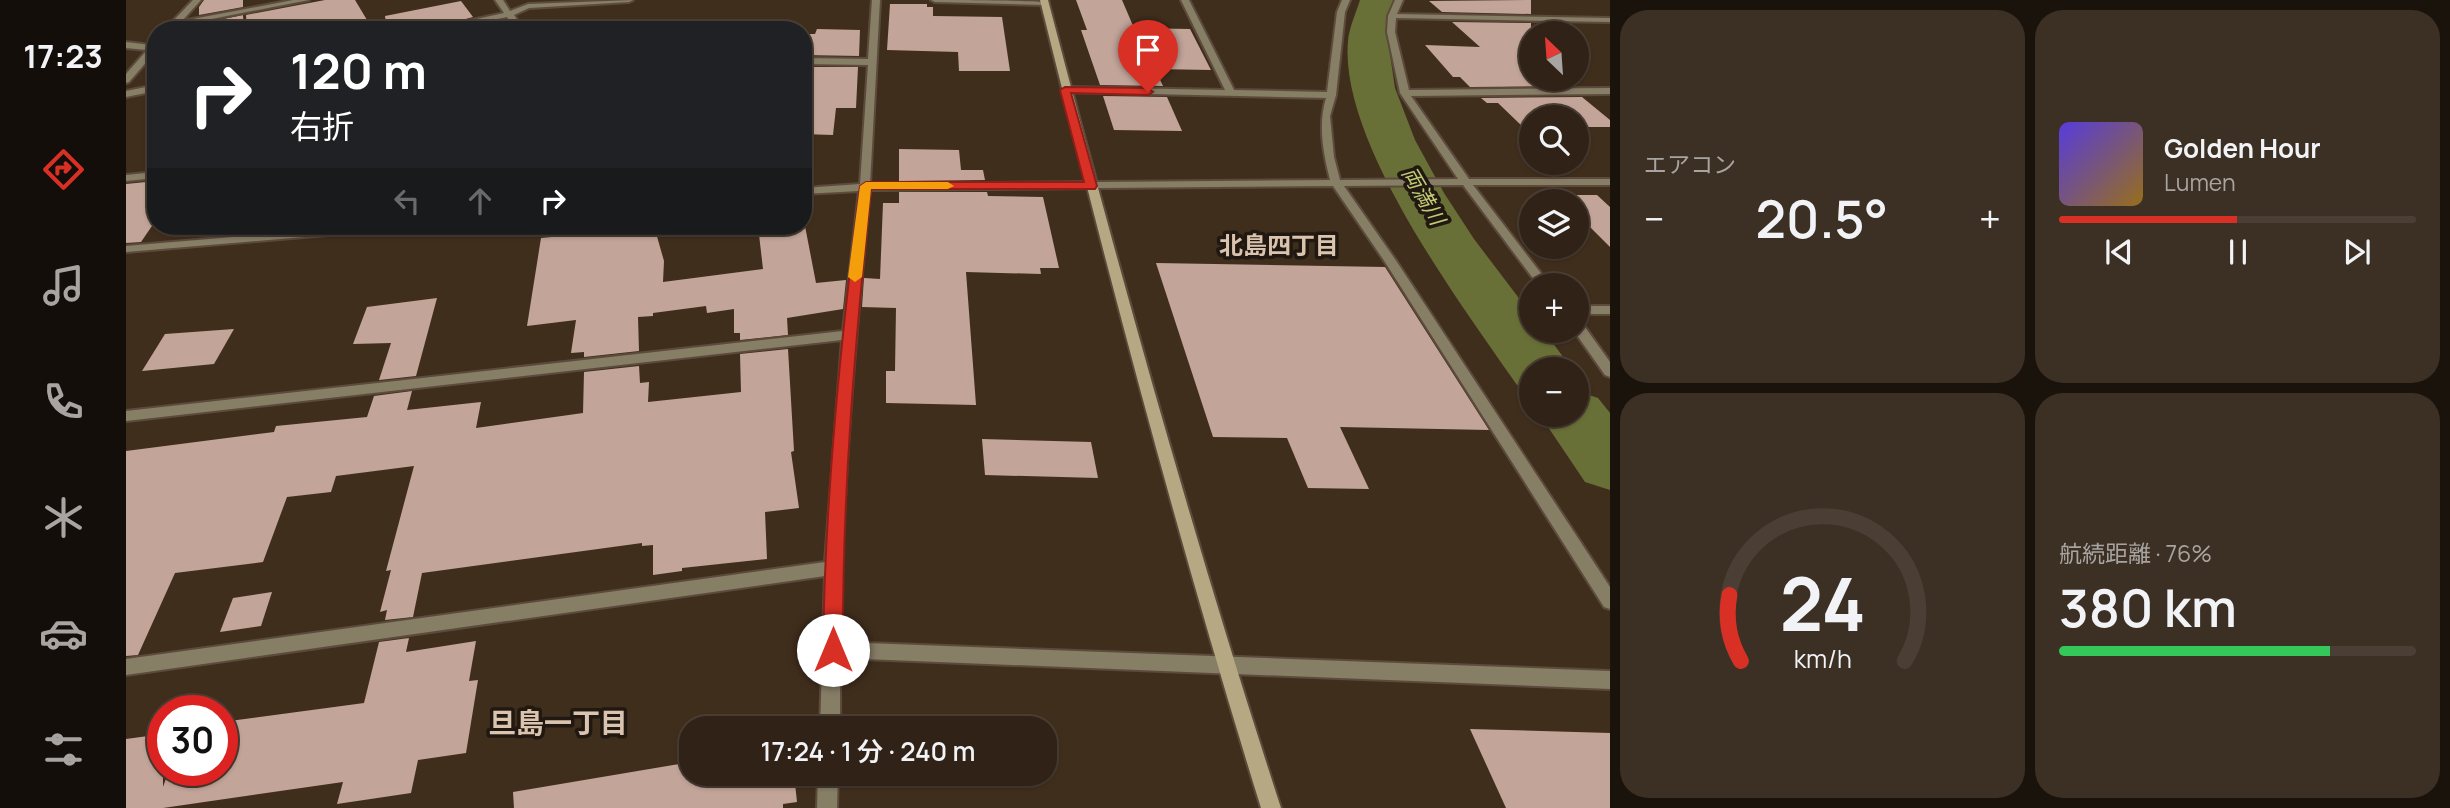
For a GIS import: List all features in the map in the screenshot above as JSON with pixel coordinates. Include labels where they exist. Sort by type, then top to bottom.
[{"type":"street","points":[[178,21],[197,0]]},
{"type":"street","points":[[202,21],[305,0]]},
{"type":"street","points":[[499,0],[514,21]]},
{"type":"street","points":[[472,21],[528,6],[629,0]]},
{"type":"street","points":[[830,716],[833,568],[849,335],[866,186],[876,0]]},
{"type":"street","points":[[935,0],[1045,1],[1065,90],[1224,663],[1271,808]]},
{"type":"street","points":[[1185,0],[1231,93]]},
{"type":"street","points":[[1346,0],[1341,12],[1331,95],[1325,116],[1329,157],[1336,183],[1391,262],[1610,602]]},
{"type":"street","points":[[1399,0],[1392,16],[1391,32],[1405,93],[1464,180],[1535,273]]},
{"type":"street","points":[[1392,16],[1610,20]]},
{"type":"street","points":[[126,45],[147,46]]},
{"type":"street","points":[[126,80],[147,54]]},
{"type":"street","points":[[812,61],[872,62]]},
{"type":"street","points":[[126,94],[147,90]]},
{"type":"street","points":[[1065,90],[1331,95]]},
{"type":"street","points":[[1405,93],[1610,91]]},
{"type":"street","points":[[126,177],[147,175]]},
{"type":"street","points":[[812,190],[866,186],[1091,186],[1464,180],[1610,182]]},
{"type":"street","points":[[126,249],[292,235]]},
{"type":"street","points":[[1589,310],[1610,310]]},
{"type":"street","points":[[126,415],[849,335]]},
{"type":"street","points":[[1589,343],[1610,373]]},
{"type":"street","points":[[126,667],[833,568]]},
{"type":"street","points":[[833,650],[1610,680]]},
{"type":"street","points":[[827,808],[828,786]]},
{"type":"building","points":[[204,0],[243,0],[243,7],[199,15],[199,7]]},
{"type":"building","points":[[325,0],[355,0],[368,21],[246,21],[246,15]]},
{"type":"building","points":[[1076,0],[1122,0],[1134,28],[1190,29],[1211,70],[1155,69],[1163,86],[1100,85],[1081,30],[1087,30]]},
{"type":"building","points":[[1531,0],[1531,14],[1442,12],[1429,1]]},
{"type":"building","points":[[461,1],[473,17],[458,21],[386,21],[385,16]]},
{"type":"building","points":[[890,4],[927,4],[927,7],[933,7],[933,16],[1002,17],[1010,71],[959,71],[958,52],[887,50]]},
{"type":"building","points":[[243,15],[243,21],[214,21]]},
{"type":"building","points":[[1452,22],[1519,23],[1519,87],[1470,87],[1460,77],[1453,77],[1425,45],[1480,47]]},
{"type":"building","points":[[817,29],[860,30],[859,56],[812,55],[812,34],[815,34]]},
{"type":"building","points":[[812,67],[858,67],[856,108],[836,108],[833,135],[812,134]]},
{"type":"building","points":[[1103,96],[1167,97],[1182,131],[1114,130]]},
{"type":"building","points":[[1582,97],[1610,120],[1610,127],[1589,127],[1589,105],[1519,105],[1519,123],[1498,103],[1487,103],[1481,98]]},
{"type":"building","points":[[899,149],[959,150],[961,170],[983,170],[985,180],[899,181]]},
{"type":"building","points":[[147,182],[147,233],[141,242],[126,243],[126,184]]},
{"type":"building","points":[[899,192],[987,192],[988,196],[1043,197],[1059,268],[1040,268],[1041,274],[966,272],[976,405],[886,403],[886,371],[895,371],[896,308],[862,307],[864,278],[880,279],[883,203],[899,203]]},
{"type":"building","points":[[1589,195],[1597,195],[1610,207],[1610,247],[1589,226]]},
{"type":"building","points":[[573,235],[657,235],[664,261],[663,282],[763,269],[759,235],[807,235],[816,283],[846,280],[843,309],[787,318],[788,335],[740,340],[740,333],[734,333],[734,309],[707,313],[706,306],[653,313],[653,316],[638,317],[639,351],[584,357],[584,352],[571,353],[576,320],[527,326],[541,238]]},
{"type":"building","points":[[1156,263],[1385,267],[1489,430],[1340,427],[1369,489],[1308,488],[1287,438],[1213,437]]},
{"type":"building","points":[[437,298],[416,376],[379,380],[391,343],[353,344],[367,307]]},
{"type":"building","points":[[234,329],[214,364],[142,371],[165,334]]},
{"type":"building","points":[[788,349],[794,451],[791,452],[799,508],[765,512],[767,559],[682,568],[682,571],[653,575],[653,545],[642,546],[642,543],[422,573],[413,617],[385,620],[387,610],[380,612],[391,570],[386,571],[414,466],[336,476],[331,492],[287,497],[263,562],[175,573],[138,655],[126,656],[126,451],[274,432],[276,426],[367,417],[374,396],[412,391],[407,410],[481,402],[476,428],[583,413],[584,372],[639,366],[640,383],[649,382],[648,402],[741,392],[740,354]]},
{"type":"building","points":[[982,439],[1091,442],[1098,478],[985,475]]},
{"type":"building","points":[[272,592],[261,626],[220,632],[233,598]]},
{"type":"building","points":[[409,638],[406,652],[476,641],[469,681],[478,680],[466,753],[418,760],[411,793],[337,804],[343,782],[163,808],[126,808],[126,739],[147,736],[147,786],[238,786],[238,720],[364,703],[379,642]]},
{"type":"building","points":[[1470,729],[1610,733],[1610,808],[1506,808]]},
{"type":"building","points":[[679,764],[679,786],[795,786],[797,802],[783,804],[783,808],[514,808],[513,792]]},
{"type":"waterway","name":"両満川","points":[[1378,0],[1368,41],[1374,88],[1392,140],[1450,245],[1531,357]]},
{"type":"waterway","name":"両満川","points":[[1583,427],[1610,463]]},
{"type":"slow traffic","points":[[855,277],[866,186],[948,186]]},
{"type":"district","name":"北島四丁目","points":[[1279,246]]},
{"type":"district","name":"旦島一丁目","points":[[558,723]]},
{"type":"route","points":[[833,650],[833,568],[849,335],[866,186],[1091,186],[1065,90],[1148,92]]}]
